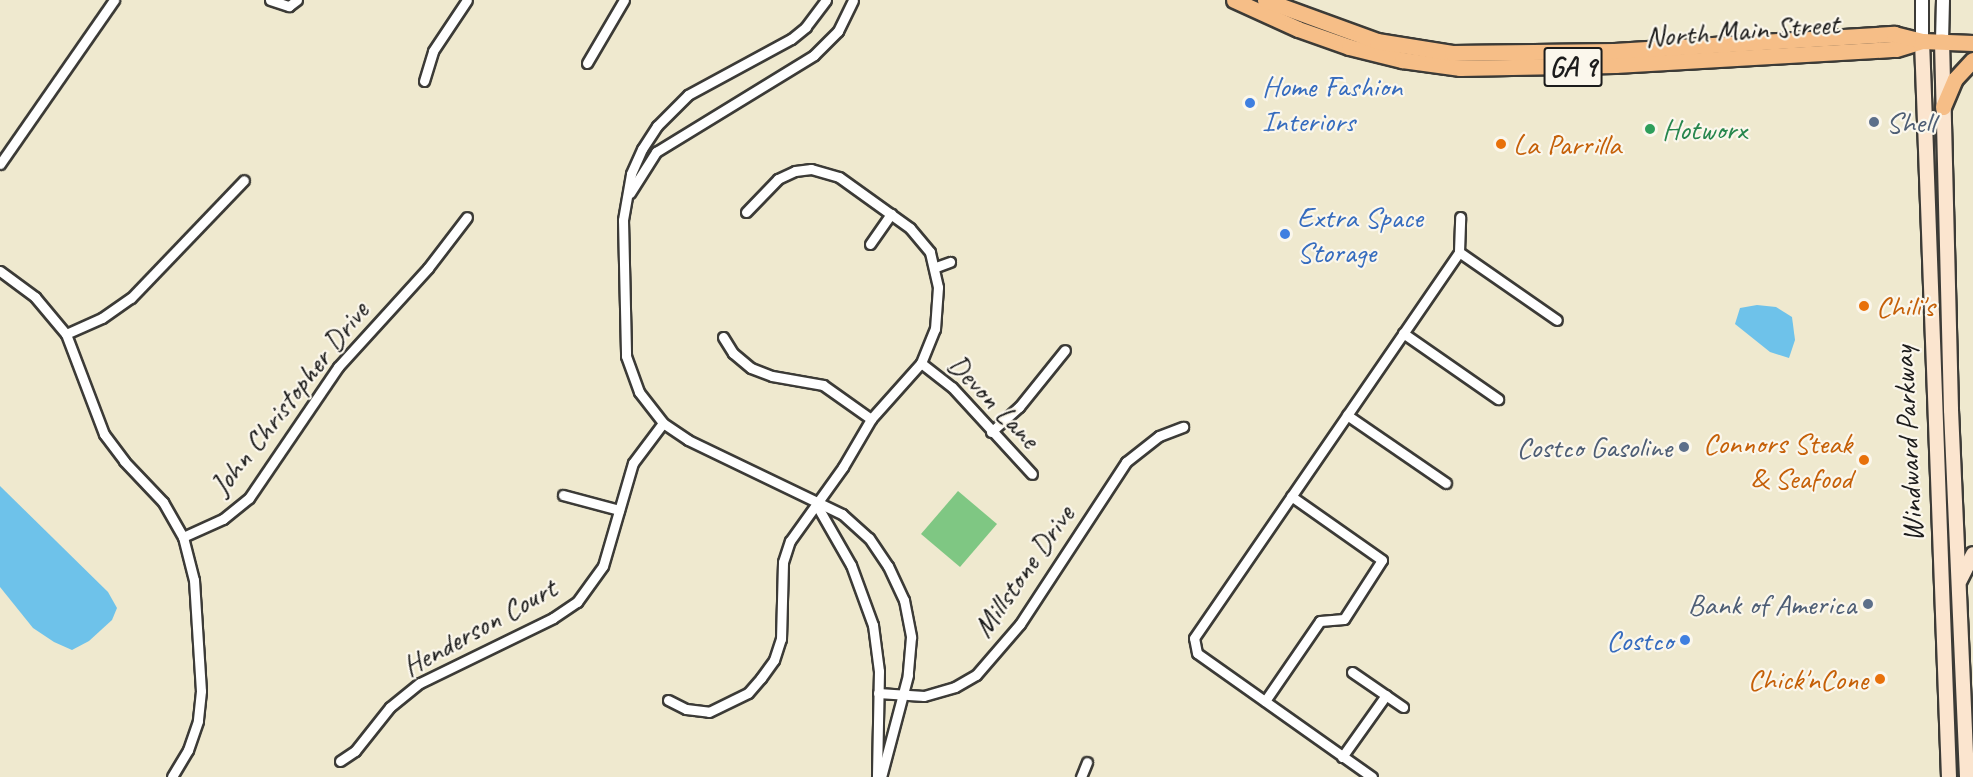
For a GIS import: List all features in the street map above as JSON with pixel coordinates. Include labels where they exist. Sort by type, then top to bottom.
[{"type":"main road","name":"North Main Street","points":[[1234,0],[1298,29],[1349,47],[1422,64],[1469,69],[1616,65],[1896,49],[1922,41]]},
{"type":"main road","name":"North Main Street","points":[[1266,0],[1377,41],[1452,53],[1577,52],[1894,34],[1922,41]]},
{"type":"main road","name":"GA 9","points":[[1922,41],[1973,43]]},
{"type":"main road","name":"Windward Parkway","points":[[1922,41],[1949,777]]},
{"type":"main road","name":"Windward Parkway","points":[[1942,41],[1958,584],[1967,777]]},
{"type":"main road","points":[[1943,107],[1958,73],[1973,60]]},
{"type":"main road","points":[[1958,584],[1973,555]]},
{"type":"street","points":[[0,164],[114,0]]},
{"type":"street","points":[[270,0],[290,6],[297,0]]},
{"type":"street","points":[[424,81],[433,51],[467,0]]},
{"type":"street","points":[[587,63],[624,0]]},
{"type":"street","points":[[826,0],[806,27],[791,39],[704,84],[673,107],[642,149],[625,203],[626,356],[639,393],[663,423],[688,440],[816,504],[842,514],[869,538],[904,600],[911,637],[903,695],[879,777]]},
{"type":"street","points":[[625,203],[656,152],[813,55],[838,31],[853,0]]},
{"type":"street","name":"Windward Parkway","points":[[1922,0],[1922,41]]},
{"type":"street","name":"Windward Parkway","points":[[1942,41],[1943,0]]},
{"type":"street","points":[[669,700],[686,709],[709,712],[748,693],[774,660],[781,639],[782,574],[790,541],[871,419],[921,363],[934,329],[936,267],[921,238],[839,177],[812,170],[778,179],[746,212]]},
{"type":"street","points":[[66,334],[102,318],[130,298],[244,180]]},
{"type":"street","points":[[870,244],[891,214]]},
{"type":"street","name":"John Christopher Drive","points":[[183,537],[223,519],[249,498],[338,367],[428,268],[467,217]]},
{"type":"street","points":[[1372,777],[1342,758],[1197,653],[1194,638],[1459,252],[1460,217]]},
{"type":"street","points":[[1459,252],[1557,321]]},
{"type":"street","points":[[936,267],[950,262]]},
{"type":"street","points":[[0,271],[35,297],[66,334],[104,434],[163,502],[183,537],[194,580],[201,691],[198,721],[188,750],[172,777]]},
{"type":"street","points":[[1403,333],[1498,399]]},
{"type":"street","points":[[723,337],[733,353],[751,368],[772,376],[823,385],[871,419]]},
{"type":"street","points":[[991,432],[1019,407],[1065,350]]},
{"type":"street","name":"Devon Lane","points":[[921,363],[952,387],[1032,474]]},
{"type":"street","points":[[1347,415],[1446,483]]},
{"type":"street","name":"Henderson Court","points":[[340,761],[355,751],[390,707],[420,683],[553,618],[577,602],[603,566],[633,463],[663,423]]},
{"type":"street","name":"Millstone Drive","points":[[878,693],[924,696],[955,687],[976,675],[1026,616],[1126,462],[1160,436],[1183,427]]},
{"type":"street","points":[[563,495],[619,510]]},
{"type":"street","points":[[1264,702],[1320,621],[1344,619],[1382,560],[1291,496]]},
{"type":"street","points":[[816,504],[865,596],[877,650],[879,777]]},
{"type":"street","points":[[1352,672],[1403,707]]},
{"type":"street","points":[[1342,758],[1386,695]]},
{"type":"street","points":[[1081,777],[1086,762]]},
{"type":"green space","points":[[1937,281],[1942,300],[1943,379],[1938,358]]},
{"type":"green space","points":[[958,491],[997,524],[960,567],[921,534]]},
{"type":"water","points":[[1757,305],[1776,307],[1792,317],[1795,340],[1789,358],[1770,352],[1735,324],[1740,308]]},
{"type":"water","points":[[0,486],[108,592],[117,608],[112,620],[89,641],[72,650],[54,642],[33,628],[0,587]]},
{"type":"place","name":"Home Fashion Interiors","points":[[1250,103]]},
{"type":"place","name":"Shell","points":[[1874,122]]},
{"type":"place","name":"Hotworx","points":[[1650,129]]},
{"type":"place","name":"La Parrilla","points":[[1501,144]]},
{"type":"place","name":"Extra Space Storage","points":[[1285,234]]},
{"type":"place","name":"Chili's","points":[[1864,306]]},
{"type":"place","name":"Costco Gasoline","points":[[1684,447]]},
{"type":"place","name":"Connors Steak & Seafood","points":[[1864,460]]},
{"type":"place","name":"Bank of America","points":[[1868,604]]},
{"type":"place","name":"Costco","points":[[1685,640]]},
{"type":"place","name":"Chick'nCone","points":[[1880,679]]}]
